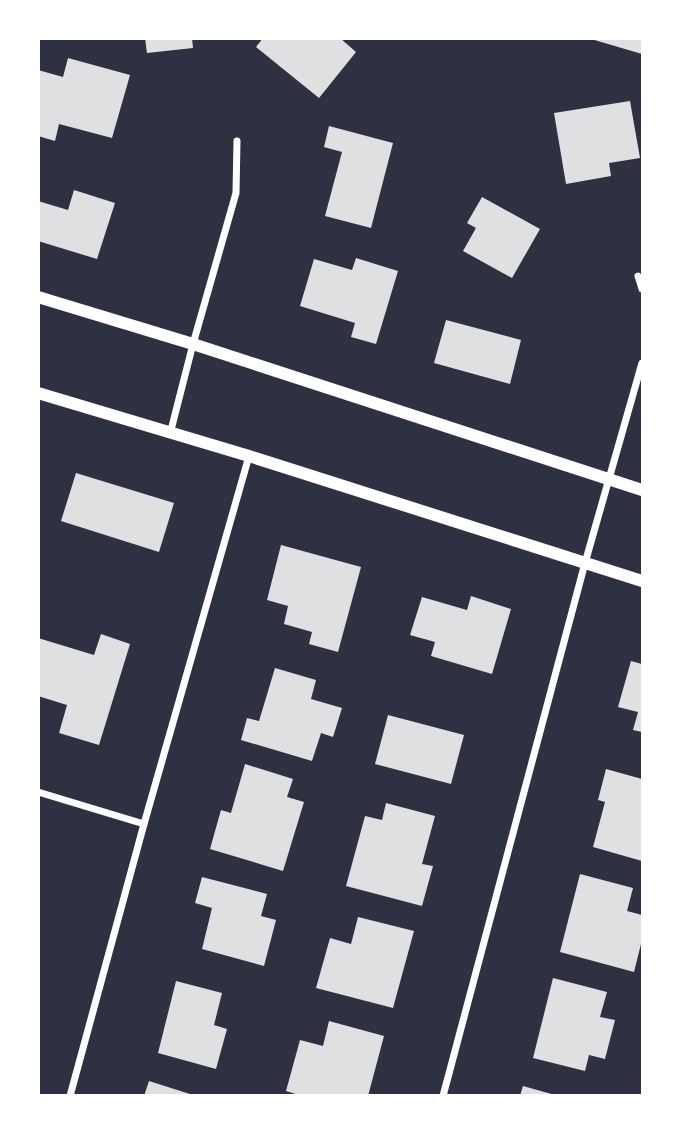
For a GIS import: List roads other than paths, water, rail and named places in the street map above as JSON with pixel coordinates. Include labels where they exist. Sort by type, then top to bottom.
[{"type":"street","points":[[170,434],[236,193],[237,141]]},
{"type":"street","points":[[638,276],[642,289]]},
{"type":"street","points":[[38,297],[193,344],[642,490]]},
{"type":"street","points":[[443,1096],[585,563],[642,363]]},
{"type":"street","points":[[38,393],[249,456],[642,581]]},
{"type":"street","points":[[70,1096],[249,456]]},
{"type":"street","points":[[38,792],[144,824]]}]
